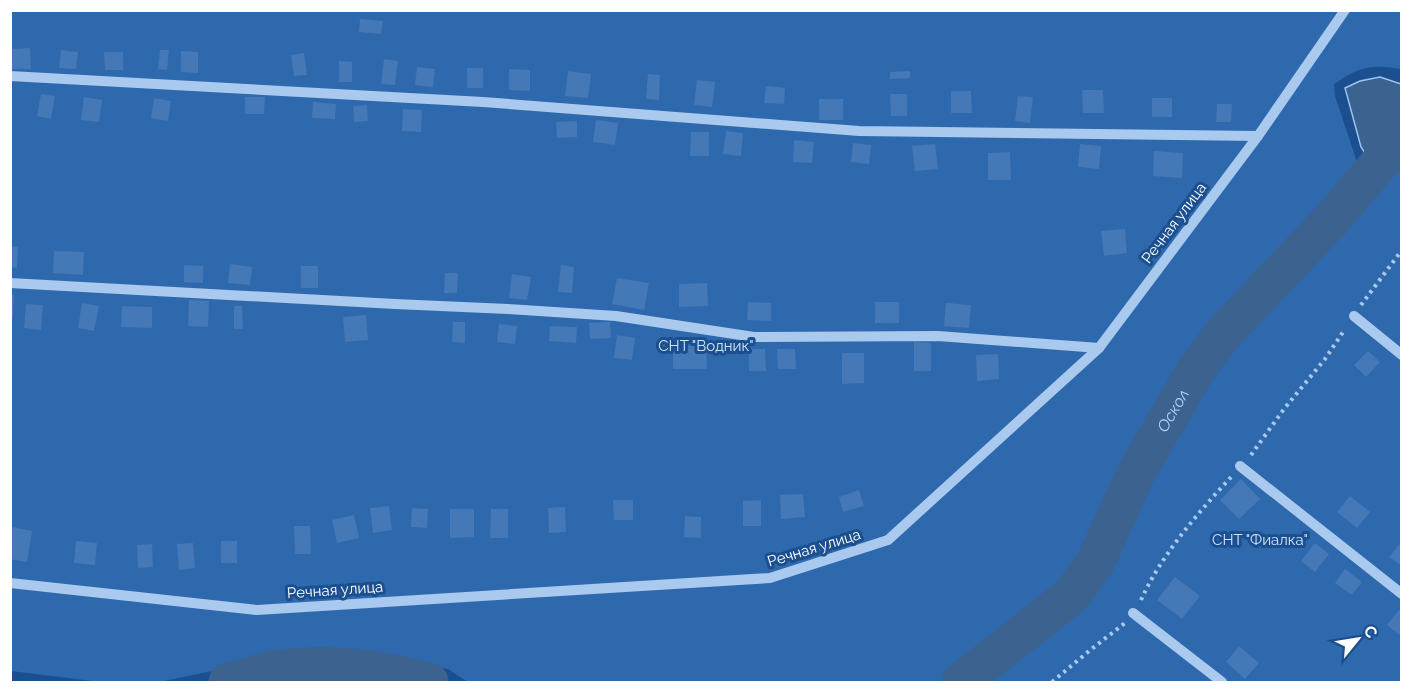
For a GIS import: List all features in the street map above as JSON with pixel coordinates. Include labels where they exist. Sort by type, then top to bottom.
[{"type":"lane","name":"Речная улица","points":[[10,583],[257,610],[770,578],[888,540],[1100,348],[1258,136],[1345,10]]},
{"type":"lane","points":[[10,76],[483,102],[859,131],[1258,136]]},
{"type":"lane","points":[[10,283],[616,316],[754,337],[938,336],[1100,348]]},
{"type":"lane","points":[[1354,316],[1401,355]]},
{"type":"lane","points":[[1240,466],[1401,594]]},
{"type":"lane","points":[[1133,613],[1222,682]]},
{"type":"green space","name":"СНТ \"Водник\"","points":[[11,11],[1401,11],[1401,69],[1366,68],[1351,73],[1334,84],[1335,96],[1359,168],[1217,326],[1188,362],[1126,470],[1088,554],[1066,583],[942,682],[468,682],[448,669],[393,658],[322,651],[275,658],[159,682],[100,682],[11,671]]},
{"type":"green space","name":"СНТ \"Фиалка\"","points":[[1401,143],[1401,682],[961,682],[1072,595],[1096,561],[1135,475],[1196,370],[1223,334],[1331,220],[1383,159]]},
{"type":"shaded area","points":[[1380,77],[1401,84],[1401,158],[1375,169],[1361,147],[1345,88],[1360,81]]},
{"type":"building","points":[[360,19],[383,21],[381,34],[359,32]]},
{"type":"building","points":[[30,48],[31,69],[11,69],[11,49]]},
{"type":"building","points":[[61,50],[78,52],[76,69],[59,68]]},
{"type":"building","points":[[160,50],[169,50],[167,70],[158,69]]},
{"type":"building","points":[[181,51],[198,52],[198,73],[181,72]]},
{"type":"building","points":[[104,52],[123,52],[123,70],[105,70]]},
{"type":"building","points":[[304,53],[307,75],[294,76],[291,55]]},
{"type":"building","points":[[384,59],[398,61],[395,85],[381,84]]},
{"type":"building","points":[[339,61],[352,62],[352,82],[339,82]]},
{"type":"building","points":[[417,67],[435,69],[433,87],[415,85]]},
{"type":"building","points":[[467,68],[483,68],[483,88],[467,88]]},
{"type":"building","points":[[509,69],[530,70],[530,91],[509,90]]},
{"type":"building","points":[[568,71],[591,74],[588,98],[565,96]]},
{"type":"building","points":[[910,71],[910,78],[890,79],[890,72]]},
{"type":"building","points":[[648,74],[660,75],[659,100],[646,99]]},
{"type":"building","points":[[697,80],[715,82],[712,107],[694,105]]},
{"type":"building","points":[[766,86],[785,88],[784,104],[764,103]]},
{"type":"building","points":[[1082,90],[1103,90],[1104,113],[1083,113]]},
{"type":"building","points":[[951,91],[971,91],[972,113],[951,113]]},
{"type":"building","points":[[41,94],[55,96],[51,119],[37,116]]},
{"type":"building","points":[[890,94],[907,94],[907,116],[891,116]]},
{"type":"building","points":[[1018,96],[1033,97],[1030,123],[1015,121]]},
{"type":"building","points":[[84,97],[102,100],[99,122],[81,120]]},
{"type":"building","points":[[245,97],[265,97],[264,114],[245,114]]},
{"type":"building","points":[[154,98],[171,101],[168,121],[151,118]]},
{"type":"building","points":[[1152,98],[1172,98],[1172,117],[1152,117]]},
{"type":"building","points":[[819,99],[843,99],[843,120],[819,120]]},
{"type":"building","points":[[313,102],[336,104],[335,119],[312,118]]},
{"type":"building","points":[[1217,104],[1232,104],[1231,122],[1216,122]]},
{"type":"building","points":[[367,105],[368,121],[354,122],[353,106]]},
{"type":"building","points":[[403,109],[422,110],[421,132],[402,131]]},
{"type":"building","points":[[596,120],[618,123],[615,145],[593,142]]},
{"type":"building","points":[[577,121],[577,137],[557,138],[556,122]]},
{"type":"building","points":[[726,131],[743,133],[741,156],[723,154]]},
{"type":"building","points":[[691,132],[709,132],[709,156],[690,156]]},
{"type":"building","points":[[794,140],[814,142],[812,163],[793,162]]},
{"type":"building","points":[[853,143],[871,145],[869,164],[851,162]]},
{"type":"building","points":[[935,144],[938,169],[915,171],[912,146]]},
{"type":"building","points":[[1080,144],[1101,146],[1099,169],[1078,167]]},
{"type":"building","points":[[1154,151],[1183,153],[1182,178],[1153,176]]},
{"type":"building","points":[[1010,152],[1011,180],[988,180],[988,153]]},
{"type":"building","points":[[1125,229],[1127,253],[1104,256],[1101,231]]},
{"type":"building","points":[[10,246],[18,247],[17,268],[10,267]]},
{"type":"building","points":[[54,251],[84,252],[83,275],[53,273]]},
{"type":"building","points":[[230,264],[252,267],[250,285],[228,283]]},
{"type":"building","points":[[184,265],[203,266],[203,283],[184,282]]},
{"type":"building","points":[[561,265],[574,267],[572,293],[558,292]]},
{"type":"building","points":[[301,266],[318,266],[318,288],[301,288]]},
{"type":"building","points":[[445,273],[458,273],[457,293],[444,293]]},
{"type":"building","points":[[512,274],[531,277],[527,300],[509,298]]},
{"type":"building","points":[[617,278],[649,283],[644,310],[612,304]]},
{"type":"building","points":[[707,283],[708,306],[679,307],[679,284]]},
{"type":"building","points":[[10,295],[14,295],[13,319],[10,319]]},
{"type":"building","points":[[189,300],[209,301],[208,327],[188,326]]},
{"type":"building","points":[[748,302],[771,303],[771,321],[747,320]]},
{"type":"building","points":[[875,302],[899,302],[899,323],[875,323]]},
{"type":"building","points":[[82,303],[99,306],[94,331],[78,328]]},
{"type":"building","points":[[946,303],[971,305],[969,328],[944,326]]},
{"type":"building","points":[[26,304],[43,305],[41,330],[24,328]]},
{"type":"building","points":[[122,306],[152,307],[152,328],[121,327]]},
{"type":"building","points":[[234,306],[242,306],[243,329],[234,329]]},
{"type":"building","points":[[366,315],[368,340],[345,342],[343,317]]},
{"type":"building","points":[[453,322],[465,322],[465,343],[452,342]]},
{"type":"building","points":[[610,322],[611,338],[590,339],[589,323]]},
{"type":"building","points":[[499,324],[517,326],[515,344],[497,342]]},
{"type":"building","points":[[550,326],[577,327],[576,343],[549,341]]},
{"type":"building","points":[[617,335],[635,338],[632,360],[614,358]]},
{"type":"building","points":[[914,342],[931,343],[931,371],[914,371]]},
{"type":"building","points":[[706,345],[707,369],[673,369],[673,346]]},
{"type":"building","points":[[749,349],[765,349],[766,371],[749,371]]},
{"type":"building","points":[[777,349],[795,349],[796,369],[778,369]]},
{"type":"building","points":[[1368,351],[1380,362],[1366,377],[1354,365]]},
{"type":"building","points":[[842,353],[864,353],[864,383],[842,384]]},
{"type":"building","points":[[998,354],[999,379],[977,381],[976,355]]},
{"type":"building","points":[[1241,479],[1260,499],[1239,519],[1220,500]]},
{"type":"building","points":[[859,490],[864,506],[843,512],[839,497]]},
{"type":"building","points":[[803,494],[805,517],[781,519],[780,495]]},
{"type":"building","points":[[1350,496],[1370,512],[1357,528],[1337,512]]},
{"type":"building","points":[[613,500],[633,500],[633,520],[614,520]]},
{"type":"building","points":[[761,500],[761,526],[743,526],[743,501]]},
{"type":"building","points":[[389,506],[392,530],[373,533],[370,508]]},
{"type":"building","points":[[565,507],[566,532],[549,533],[548,508]]},
{"type":"building","points":[[412,508],[428,509],[427,528],[411,527]]},
{"type":"building","points":[[450,509],[474,509],[474,537],[450,538]]},
{"type":"building","points":[[491,509],[508,509],[508,538],[490,538]]},
{"type":"building","points":[[354,515],[359,538],[337,543],[332,520]]},
{"type":"building","points":[[685,516],[701,517],[701,538],[684,537]]},
{"type":"building","points":[[294,526],[310,526],[311,554],[295,554]]},
{"type":"building","points":[[12,527],[32,531],[27,562],[10,559]]},
{"type":"building","points":[[76,541],[97,543],[95,565],[74,563]]},
{"type":"building","points":[[221,541],[237,541],[237,563],[221,563]]},
{"type":"building","points":[[1402,541],[1402,566],[1389,557]]},
{"type":"building","points":[[193,543],[195,568],[179,570],[177,544]]},
{"type":"building","points":[[1315,543],[1329,554],[1315,572],[1301,561]]},
{"type":"building","points":[[152,544],[153,567],[138,568],[137,545]]},
{"type":"building","points":[[1345,569],[1362,582],[1352,595],[1335,583]]},
{"type":"building","points":[[1175,577],[1200,596],[1182,619],[1157,600]]},
{"type":"building","points":[[1399,610],[1402,612],[1402,637],[1387,625]]},
{"type":"building","points":[[1239,646],[1259,663],[1245,679],[1226,662]]},
{"type":"waterway","name":"Оскол","points":[[961,682],[1072,595],[1096,561],[1135,475],[1196,370],[1223,334],[1331,220],[1383,159],[1402,143]]},
{"type":"waterway","name":"Оскол","points":[[228,682],[275,670],[319,666],[375,671],[429,682]]}]
